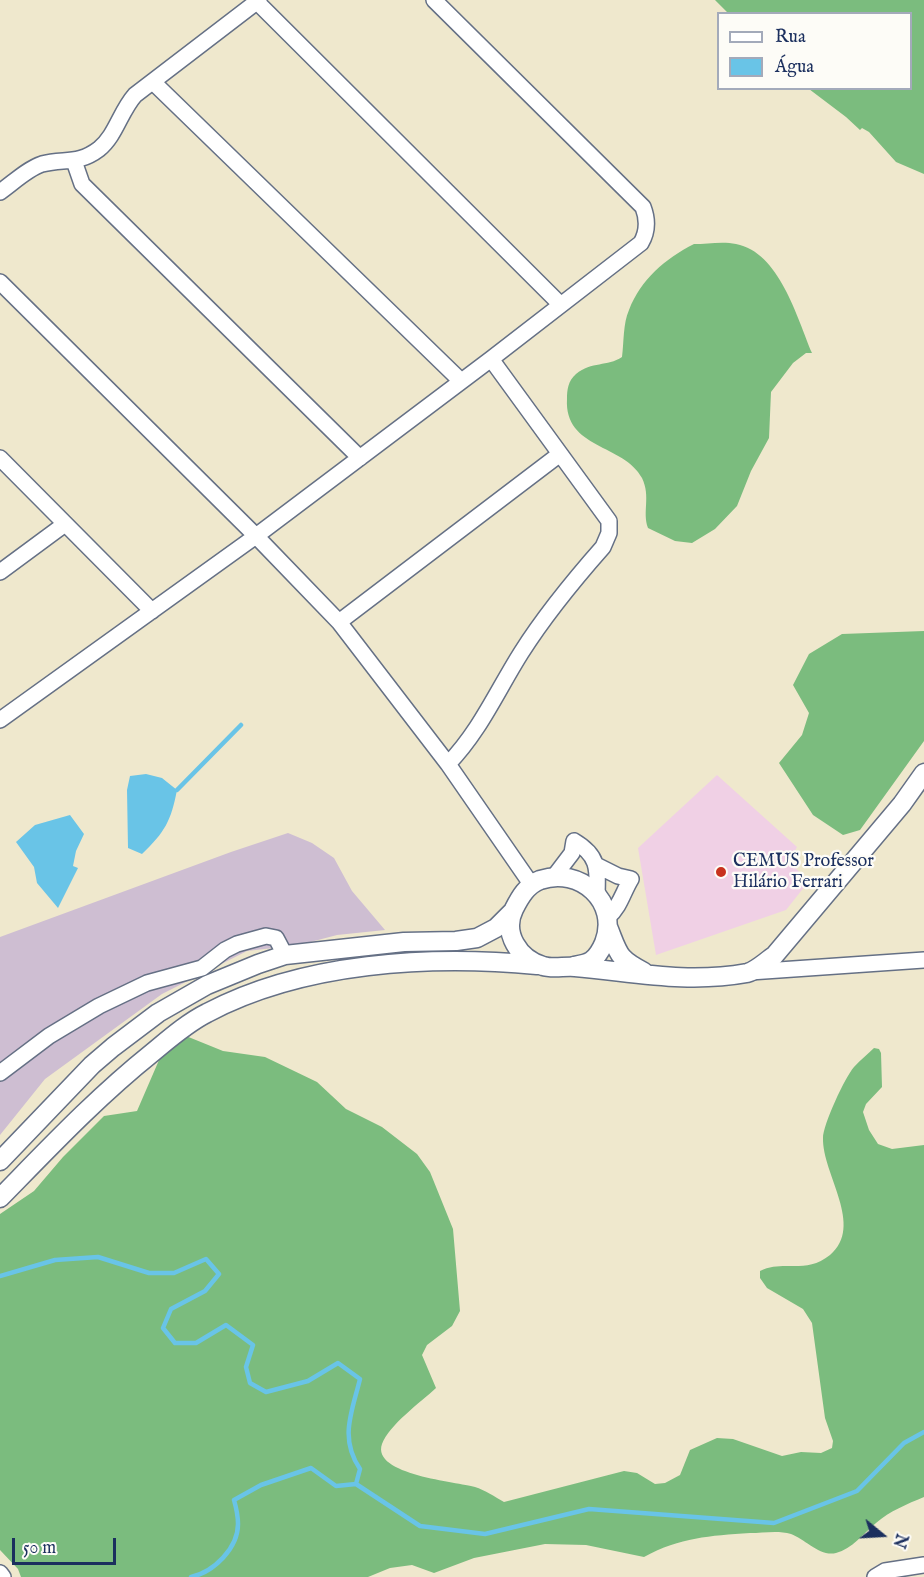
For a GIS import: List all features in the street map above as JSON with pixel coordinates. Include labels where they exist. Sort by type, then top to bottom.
[{"type":"main road","points":[[0,1198],[127,1073],[166,1041],[206,1013],[256,990],[345,969],[402,963],[464,961],[574,966],[678,978],[750,972],[774,956],[902,804],[924,773]]},
{"type":"main road","points":[[0,1161],[92,1065],[135,1029],[182,998],[207,985],[285,955],[404,942],[466,940],[486,934],[496,928],[512,912],[531,884],[544,879],[572,879],[589,887],[597,894],[606,907],[616,950],[624,960],[651,976]]},
{"type":"main road","points":[[512,912],[510,933],[517,949],[543,966]]},
{"type":"main road","points":[[574,966],[589,963],[597,956],[603,946],[608,922]]},
{"type":"street","points":[[0,720],[256,536],[491,359],[640,243],[646,228],[642,207],[434,0]]},
{"type":"street","points":[[0,192],[38,166],[74,161],[92,154],[106,141],[129,102],[258,1],[561,305]]},
{"type":"street","points":[[153,82],[461,381]]},
{"type":"street","points":[[74,161],[82,184],[360,458]]},
{"type":"street","points":[[0,282],[256,536],[339,622],[447,764],[531,884]]},
{"type":"street","points":[[447,764],[481,724],[540,625],[608,538],[609,521],[491,359]]},
{"type":"street","points":[[339,622],[560,454]]},
{"type":"street","points":[[0,458],[152,611]]},
{"type":"street","points":[[0,572],[65,524]]},
{"type":"street","points":[[553,878],[572,853],[574,841],[591,854],[596,866],[597,894]]},
{"type":"street","points":[[596,866],[631,879],[621,896],[617,910],[608,922]]},
{"type":"street","points":[[0,1073],[49,1036],[99,1006],[147,983],[202,968],[225,950],[237,944],[266,936],[276,938],[285,955]]},
{"type":"street","points":[[750,972],[924,960]]},
{"type":"street","points":[[875,1577],[885,1571],[924,1565]]},
{"type":"street","points":[[0,1573],[3,1577]]},
{"type":"shaded area","name":"CEMUS Professor Hilário Ferrari","points":[[717,775],[797,847],[789,862],[809,881],[786,910],[656,955],[638,848]]},
{"type":"shaded area","points":[[288,833],[312,843],[334,858],[352,891],[385,930],[337,935],[299,945],[247,951],[162,994],[45,1079],[0,1135],[0,937]]},
{"type":"green space","points":[[715,0],[924,0],[924,174],[896,162],[869,132],[862,128],[860,130],[810,90],[912,90],[912,12],[727,12]]},
{"type":"green space","points":[[694,244],[736,244],[764,259],[775,273],[793,305],[812,353],[806,353],[793,363],[771,392],[769,438],[751,471],[737,506],[715,529],[692,543],[675,541],[648,528],[646,492],[642,478],[622,458],[597,445],[575,428],[569,415],[567,392],[571,380],[582,370],[622,357],[627,315],[640,289],[664,263]]},
{"type":"green space","points":[[924,631],[924,741],[860,830],[843,835],[813,815],[779,763],[802,735],[809,713],[793,685],[809,654],[842,634]]},
{"type":"green space","points":[[186,1036],[223,1051],[265,1057],[317,1082],[346,1109],[382,1127],[417,1154],[430,1172],[453,1229],[460,1311],[452,1326],[427,1345],[422,1355],[436,1388],[391,1429],[382,1444],[382,1455],[402,1470],[475,1487],[504,1502],[624,1471],[637,1473],[655,1484],[665,1483],[680,1475],[690,1450],[717,1438],[733,1439],[782,1456],[801,1452],[821,1453],[832,1448],[833,1441],[825,1418],[812,1323],[803,1309],[767,1288],[760,1278],[760,1271],[778,1266],[803,1266],[821,1261],[830,1255],[840,1243],[844,1230],[843,1215],[824,1152],[824,1132],[835,1101],[850,1072],[874,1048],[879,1049],[882,1087],[866,1104],[863,1112],[869,1130],[878,1144],[892,1149],[924,1145],[924,1497],[887,1515],[847,1548],[830,1554],[818,1550],[791,1534],[771,1532],[721,1535],[683,1541],[644,1557],[586,1545],[545,1544],[474,1558],[434,1573],[412,1565],[390,1568],[368,1577],[21,1577],[18,1569],[0,1550],[0,1214],[34,1191],[63,1157],[104,1116],[137,1111],[169,1037]]},
{"type":"water","points":[[146,774],[162,778],[177,790],[166,825],[142,854],[128,848],[127,790],[130,776]]},
{"type":"water","points":[[70,815],[84,834],[76,851],[73,866],[78,868],[58,908],[37,883],[34,867],[16,842],[35,825]]},
{"type":"waterway","points":[[177,790],[241,725]]},
{"type":"waterway","points":[[0,1276],[55,1260],[98,1257],[149,1273],[174,1273],[206,1259],[219,1274],[205,1291],[171,1309],[163,1328],[175,1343],[196,1343],[226,1325],[253,1345],[246,1367],[250,1383],[266,1392],[308,1381],[338,1363],[360,1379],[349,1425],[350,1446],[360,1469],[356,1484],[336,1486],[311,1468],[261,1485],[234,1500],[238,1524],[234,1542],[216,1564],[191,1577]]},
{"type":"waterway","points":[[356,1484],[420,1526],[485,1534],[589,1509],[774,1523],[857,1491],[904,1443],[924,1432]]},
{"type":"place","name":"CEMUS Professor Hilário Ferrari","points":[[721,872]]}]
